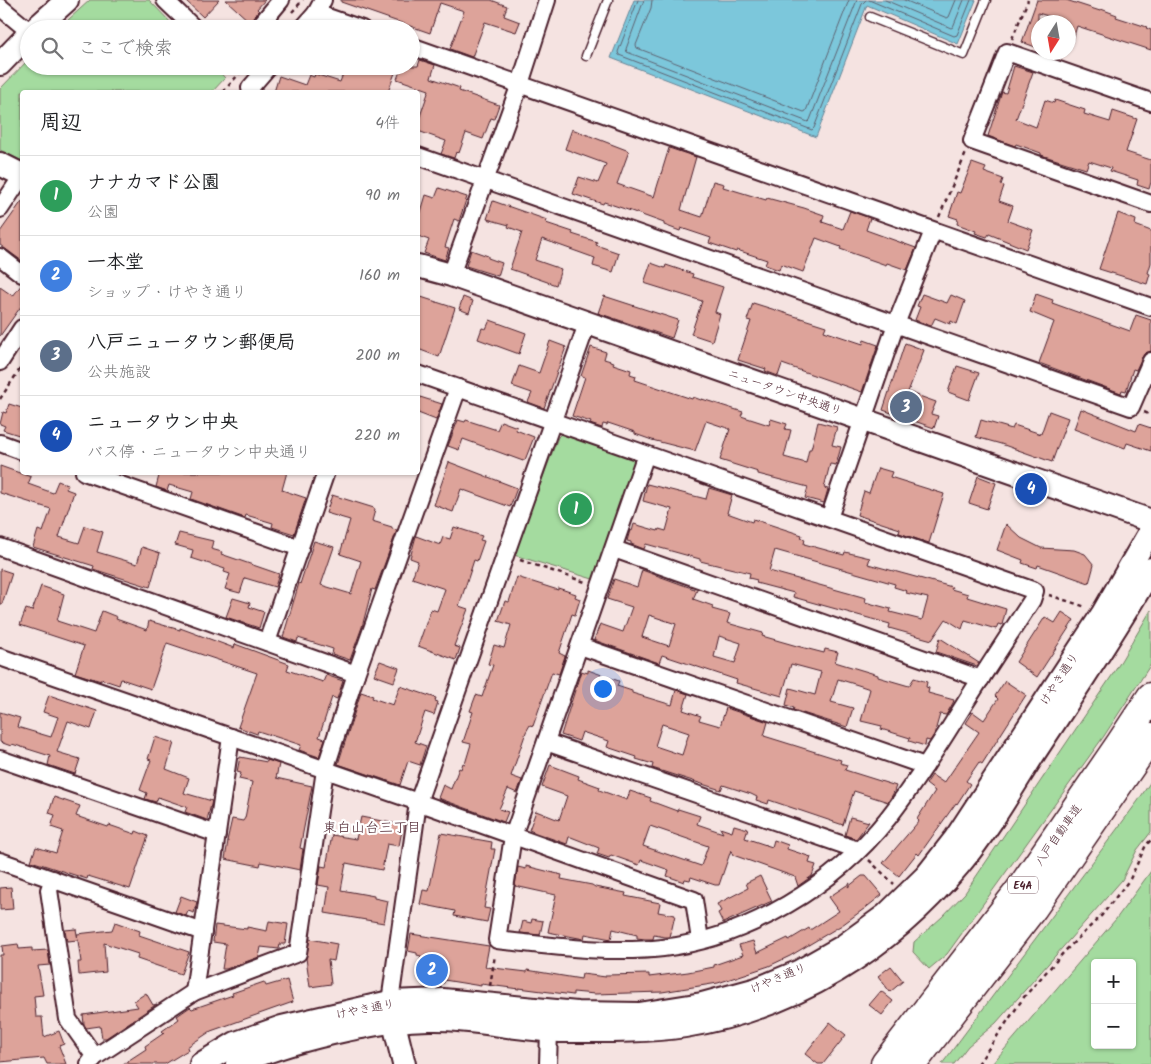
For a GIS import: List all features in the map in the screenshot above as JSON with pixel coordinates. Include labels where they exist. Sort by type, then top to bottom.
[{"type":"highway","name":"八戸自動車道","points":[[885,1064],[1019,891],[1151,697]]},
{"type":"highway","name":"八戸自動車道","points":[[912,1064],[1033,908],[1151,737]]},
{"type":"street","points":[[45,20],[67,0]]},
{"type":"street","points":[[165,0],[186,20]]},
{"type":"street","points":[[264,20],[281,0]]},
{"type":"street","points":[[451,275],[520,84],[547,0]]},
{"type":"street","points":[[309,20],[320,6],[346,20]]},
{"type":"street","points":[[0,7],[20,25]]},
{"type":"street","points":[[0,64],[20,43]]},
{"type":"street","points":[[420,49],[1151,307]]},
{"type":"street","points":[[1151,102],[1007,52],[972,141],[1151,204]]},
{"type":"street","points":[[250,90],[250,88],[261,75]]},
{"type":"street","points":[[420,157],[1130,407],[1151,361]]},
{"type":"street","points":[[0,164],[20,175]]},
{"type":"street","points":[[0,210],[20,179]]},
{"type":"street","points":[[829,518],[896,324],[934,231]]},
{"type":"street","points":[[0,257],[20,272]]},
{"type":"street","name":"ニュータウン中央通り","points":[[420,267],[451,275],[1151,521]]},
{"type":"street","points":[[404,1064],[391,1011],[418,802],[587,324]]},
{"type":"street","points":[[0,362],[20,331]]},
{"type":"street","points":[[420,375],[552,420],[1035,591],[1032,600],[925,766],[887,819],[858,850],[827,878],[796,900],[766,916],[730,931],[665,948],[628,950],[497,940],[513,836],[646,454]]},
{"type":"street","points":[[52,879],[49,890],[68,1019],[92,1061],[194,992],[298,953],[325,770],[356,674],[458,388]]},
{"type":"street","points":[[0,443],[20,450]]},
{"type":"street","points":[[93,475],[300,548]]},
{"type":"street","points":[[267,642],[325,475]]},
{"type":"street","name":"けやき通り","points":[[201,1064],[236,1043],[282,1027],[391,1011],[444,1000],[577,1013],[639,1014],[702,1004],[757,990],[798,972],[842,947],[886,915],[926,876],[955,839],[1103,612],[1151,530]]},
{"type":"street","points":[[0,547],[356,674]]},
{"type":"street","points":[[614,548],[981,679]]},
{"type":"street","name":"けやき通り","points":[[237,1064],[281,1047],[391,1011],[549,1030],[625,1032],[685,1026],[748,1011],[816,983],[848,965],[889,935],[930,897],[959,864],[987,827],[1125,614],[1151,569]]},
{"type":"street","points":[[580,646],[925,766]]},
{"type":"street","points":[[0,657],[694,900],[700,940]]},
{"type":"street","points":[[194,992],[231,737]]},
{"type":"street","points":[[546,742],[858,850]]},
{"type":"street","points":[[0,759],[217,834]]},
{"type":"street","points":[[0,861],[203,932]]},
{"type":"street","points":[[548,1064],[549,1030]]},
{"type":"lane","points":[[586,56],[608,0]]},
{"type":"lane","points":[[870,17],[964,55],[986,0]]},
{"type":"path","points":[[1007,52],[1028,0]]},
{"type":"path","points":[[225,90],[238,75]]},
{"type":"path","points":[[934,231],[972,141]]},
{"type":"path","points":[[0,399],[20,369]]},
{"type":"path","points":[[514,558],[600,587]]},
{"type":"path","points":[[1035,591],[1086,607]]},
{"type":"path","points":[[978,1064],[1024,997],[1064,952],[1102,915],[1130,879],[1146,845],[1151,840]]},
{"type":"path","points":[[858,850],[897,887]]},
{"type":"path","points":[[490,990],[497,940]]},
{"type":"green space","points":[[90,0],[149,0],[168,20],[68,20]]},
{"type":"green space","points":[[20,68],[20,75],[222,75],[225,78],[214,90],[20,90],[20,160],[0,150],[0,89]]},
{"type":"green space","points":[[563,432],[635,458],[636,463],[596,580],[514,555],[558,437]]},
{"type":"green space","points":[[1151,610],[1151,664],[1104,736],[947,954],[929,969],[913,952],[914,942],[965,893],[1115,671]]},
{"type":"green space","points":[[1151,781],[1151,832],[1137,850],[1122,880],[996,1023],[968,1046],[954,1064],[942,1064],[1138,801]]},
{"type":"green space","points":[[1151,871],[1151,1064],[992,1064],[1116,919]]},
{"type":"water","points":[[634,0],[976,0],[958,44],[867,5],[816,137],[611,58]]},
{"type":"building","points":[[185,0],[219,0],[203,17]]},
{"type":"building","points":[[226,0],[265,0],[257,9],[259,11],[252,20],[248,20]]},
{"type":"building","points":[[341,0],[491,0],[507,6],[504,16],[520,22],[516,32],[485,22],[472,57],[450,49],[464,11],[440,3],[430,33],[420,30],[420,20],[393,20],[341,2]]},
{"type":"building","points":[[1037,0],[1066,0],[1100,11],[1101,9],[1117,15],[1116,17],[1151,30],[1151,50],[1077,26],[1076,29],[1076,15],[1045,15],[1038,13],[1038,15],[1032,15]]},
{"type":"building","points":[[1031,17],[1031,45],[1022,42]]},
{"type":"building","points":[[420,60],[435,65],[431,78],[460,88],[459,91],[499,105],[494,119],[491,118],[483,139],[466,133],[459,153],[456,152],[454,158],[441,154],[446,141],[420,132],[420,116],[429,90],[397,79],[399,75],[420,75]]},
{"type":"building","points":[[1014,66],[1033,72],[1016,119],[1036,127],[1045,100],[1054,103],[1055,100],[1085,110],[1084,114],[1110,122],[1113,111],[1137,119],[1126,152],[1151,160],[1151,182],[1149,189],[1137,185],[1138,180],[1110,171],[1111,168],[1089,161],[1086,169],[988,136],[1002,92],[1006,93]]},
{"type":"building","points":[[309,75],[314,77],[315,75],[318,75],[340,82],[343,75],[394,75],[389,90],[275,90],[279,76],[305,85]]},
{"type":"building","points":[[572,129],[629,151],[617,184],[654,197],[669,148],[696,157],[681,210],[702,217],[713,181],[724,184],[723,187],[824,215],[822,222],[843,229],[850,211],[870,218],[866,230],[916,248],[907,270],[887,263],[886,265],[840,249],[841,247],[816,238],[803,272],[781,264],[779,270],[765,265],[767,260],[709,243],[711,238],[681,228],[680,231],[631,211],[573,194],[579,177],[598,183],[606,164],[565,149]]},
{"type":"building","points":[[972,163],[986,168],[984,172],[1003,179],[1001,185],[1004,186],[999,201],[1013,206],[1008,221],[1033,230],[1026,249],[989,234],[987,237],[975,233],[976,231],[957,224],[958,219],[949,216],[957,192],[960,193]]},
{"type":"building","points":[[439,188],[467,197],[459,221],[454,219],[445,247],[449,248],[445,260],[424,253],[429,240],[420,237],[420,215],[426,195],[435,198]]},
{"type":"building","points":[[493,201],[547,220],[546,223],[573,232],[572,234],[597,242],[596,245],[619,253],[613,272],[593,266],[595,258],[542,239],[535,260],[561,269],[556,285],[510,269],[522,232],[508,227],[509,225],[487,219]]},
{"type":"building","points":[[20,204],[20,260],[0,245],[0,232]]},
{"type":"building","points":[[1118,213],[1136,220],[1135,225],[1151,231],[1151,263],[1147,284],[1099,269]]},
{"type":"building","points":[[471,250],[502,263],[498,276],[466,266]]},
{"type":"building","points":[[651,263],[665,268],[666,265],[693,274],[692,277],[723,287],[715,312],[720,314],[712,341],[691,334],[702,301],[644,283]]},
{"type":"building","points":[[0,287],[13,296],[20,287],[20,308],[0,336]]},
{"type":"building","points":[[922,294],[947,303],[951,295],[965,301],[957,324],[951,321],[950,324],[935,318],[931,326],[915,320],[920,307],[917,306]]},
{"type":"building","points":[[1036,294],[1053,300],[1052,303],[1130,331],[1136,315],[1151,320],[1151,351],[1145,353],[1136,370],[1133,369],[1126,391],[1122,390],[1121,393],[1039,363],[1054,322],[1030,312]]},
{"type":"building","points":[[604,296],[678,320],[672,338],[598,313]]},
{"type":"building","points":[[420,297],[455,308],[439,357],[420,350]]},
{"type":"building","points":[[463,297],[473,301],[469,313],[459,309]]},
{"type":"building","points":[[753,303],[826,326],[824,331],[863,344],[864,340],[878,345],[862,392],[782,364],[778,376],[765,371],[766,369],[738,360],[751,321],[747,320]]},
{"type":"building","points":[[490,320],[526,333],[519,354],[478,339],[482,328],[486,329]]},
{"type":"building","points":[[550,341],[566,347],[544,408],[528,402],[532,393],[512,386],[519,366],[539,373]]},
{"type":"building","points":[[905,343],[924,350],[908,392],[936,402],[931,414],[938,416],[934,428],[883,410]]},
{"type":"building","points":[[591,347],[606,352],[604,359],[631,370],[630,374],[636,376],[635,380],[692,399],[693,397],[702,399],[743,412],[741,416],[769,425],[771,419],[787,424],[785,429],[791,430],[784,457],[806,463],[818,422],[837,427],[832,445],[841,447],[836,465],[830,464],[824,488],[828,489],[824,503],[805,498],[808,487],[758,474],[758,472],[720,460],[730,429],[706,421],[695,451],[652,440],[608,423],[607,425],[603,424],[602,428],[572,416],[585,377],[581,376]]},
{"type":"building","points":[[957,366],[979,373],[969,400],[948,392]]},
{"type":"building","points":[[420,397],[442,404],[436,420],[420,414]]},
{"type":"building","points":[[9,404],[20,407],[20,435],[3,430],[5,426],[0,424],[3,412],[6,413]]},
{"type":"building","points":[[1081,409],[1136,431],[1139,424],[1151,428],[1151,451],[1127,443],[1125,448],[1074,429]]},
{"type":"building","points":[[1049,411],[1068,418],[1052,462],[976,437],[981,420],[1012,429],[1014,425],[1041,434]]},
{"type":"building","points":[[458,420],[465,422],[466,420],[497,430],[501,421],[517,427],[516,430],[534,437],[525,460],[523,461],[463,439],[459,450],[448,446]]},
{"type":"building","points":[[449,462],[517,488],[510,507],[461,489],[453,512],[434,505]]},
{"type":"building","points":[[0,466],[20,473],[20,475],[31,477],[28,484],[53,493],[58,481],[68,485],[66,489],[74,492],[59,537],[79,543],[85,526],[103,532],[97,552],[137,564],[142,547],[160,553],[150,587],[93,569],[94,566],[33,547],[38,530],[43,532],[51,509],[0,493]]},
{"type":"building","points":[[878,468],[892,472],[890,477],[944,494],[929,543],[899,533],[900,529],[857,515],[864,491],[869,493]]},
{"type":"building","points":[[159,475],[286,475],[282,490],[306,498],[294,534],[272,527],[273,523],[246,515],[245,518],[191,499],[193,492],[169,485],[167,491],[156,487]]},
{"type":"building","points":[[978,476],[996,483],[987,509],[969,503]]},
{"type":"building","points":[[647,484],[706,499],[709,488],[732,495],[727,513],[752,522],[753,519],[802,535],[801,538],[805,539],[804,544],[844,555],[845,552],[870,558],[868,564],[952,587],[951,589],[968,594],[967,597],[1006,609],[1002,625],[998,624],[996,629],[965,620],[962,629],[946,619],[932,640],[889,628],[890,624],[793,597],[794,593],[756,583],[757,580],[749,578],[750,573],[700,561],[700,559],[646,544],[644,549],[627,541],[634,524],[658,531],[659,529],[666,531],[672,509],[643,501]],"holes":[[[775,550],[895,584],[894,587],[907,591],[906,593],[928,598],[922,620],[890,612],[891,609],[865,602],[866,598],[769,571]]]},
{"type":"building","points":[[332,495],[374,508],[372,521],[397,530],[375,590],[372,589],[362,627],[350,660],[332,654],[333,649],[298,638],[297,642],[283,637],[314,541],[334,547],[321,585],[351,594],[361,561],[340,554],[350,520],[326,513]]},
{"type":"building","points":[[1006,524],[1021,538],[1041,548],[1074,550],[1085,554],[1094,565],[1089,583],[1038,565],[1037,568],[1022,563],[1023,560],[997,550]]},
{"type":"building","points":[[454,527],[482,536],[480,540],[484,541],[477,561],[474,560],[459,606],[468,609],[454,646],[460,648],[456,660],[418,646],[431,609],[437,611],[445,589],[412,578],[418,561],[410,558],[416,536],[440,545],[443,537],[450,539]]},
{"type":"building","points":[[179,533],[213,541],[211,549],[222,552],[221,554],[279,574],[275,587],[245,578],[240,593],[225,589],[230,574],[224,572],[225,569],[191,558],[193,550],[175,545]]},
{"type":"building","points":[[0,569],[12,573],[2,604],[0,604]]},
{"type":"building","points":[[642,570],[697,590],[693,599],[713,606],[712,609],[730,614],[727,623],[763,633],[762,636],[797,646],[824,653],[825,649],[838,652],[835,662],[878,675],[878,677],[909,686],[914,678],[927,682],[928,693],[954,700],[953,703],[946,715],[940,714],[934,735],[930,741],[926,740],[925,746],[909,741],[910,738],[881,729],[882,726],[861,721],[870,689],[838,679],[831,702],[853,708],[847,727],[793,710],[794,708],[786,705],[790,688],[815,695],[821,672],[791,664],[782,696],[736,683],[737,680],[662,655],[659,663],[594,640],[600,624],[623,632],[632,607],[607,599],[614,579],[637,587]],"holes":[[[649,615],[676,624],[669,646],[642,637]],[[719,636],[741,643],[735,663],[714,657]]]},
{"type":"building","points":[[517,577],[576,594],[575,597],[580,599],[575,615],[572,614],[559,653],[565,656],[559,674],[552,672],[533,726],[530,725],[526,732],[511,776],[522,780],[517,793],[508,789],[499,809],[508,812],[504,822],[438,798],[443,785],[451,789],[459,768],[461,769],[463,763],[465,764],[471,744],[463,742],[473,712],[470,711],[476,695],[482,697],[493,665],[488,664],[494,645],[504,648],[511,625],[498,621],[505,601],[509,602]]},
{"type":"building","points":[[41,586],[64,594],[57,621],[94,633],[102,611],[117,617],[116,619],[147,630],[149,621],[180,630],[180,628],[234,648],[235,644],[289,664],[287,670],[323,682],[326,675],[343,681],[337,699],[332,697],[319,737],[325,739],[319,757],[299,750],[301,745],[258,731],[257,734],[238,727],[257,673],[167,643],[151,689],[121,679],[119,685],[75,673],[84,646],[20,625],[26,609],[32,611]]},
{"type":"building","points":[[233,598],[250,603],[249,607],[264,612],[259,628],[226,617]]},
{"type":"building","points":[[1062,612],[1074,620],[1037,677],[1016,662],[1045,617],[1055,623]]},
{"type":"building","points":[[940,638],[979,663],[977,666],[936,652]]},
{"type":"building","points":[[380,661],[399,668],[394,682],[374,675]]},
{"type":"building","points":[[588,670],[619,681],[617,686],[632,691],[632,693],[672,705],[676,690],[688,694],[683,710],[701,716],[699,720],[720,726],[726,708],[768,722],[764,736],[841,760],[840,763],[847,765],[845,770],[896,786],[893,794],[888,802],[854,791],[843,825],[769,800],[768,804],[756,800],[757,797],[751,794],[723,785],[721,790],[652,768],[653,764],[607,747],[609,741],[582,732],[579,741],[561,735],[581,671],[588,673]],"holes":[[[662,724],[689,733],[682,755],[655,746]]]},
{"type":"building","points":[[1005,681],[1026,695],[982,764],[979,762],[966,781],[970,784],[957,804],[919,855],[917,853],[899,876],[883,863],[919,821],[917,819],[935,791],[926,784],[932,775],[944,783],[979,732],[966,723],[973,712],[984,720],[998,699],[995,696]]},
{"type":"building","points":[[400,686],[436,698],[435,701],[438,702],[434,715],[425,712],[415,742],[426,746],[420,765],[408,761],[400,785],[338,764],[361,692],[393,705]]},
{"type":"building","points":[[49,695],[97,711],[91,729],[68,721],[57,752],[80,759],[75,774],[48,765],[50,756],[0,742],[0,712],[20,718],[17,727],[51,737],[58,717],[43,712]]},
{"type":"building","points":[[155,737],[174,743],[166,769],[189,778],[184,793],[212,801],[207,820],[185,812],[187,807],[158,797],[156,802],[145,799],[147,793],[140,790],[151,760],[148,759]]},
{"type":"building","points":[[240,757],[267,762],[267,760],[279,764],[276,778],[312,786],[300,848],[303,849],[300,870],[261,862],[260,866],[225,859],[232,819],[243,821],[245,818],[252,782],[239,779],[241,773],[237,772]]},
{"type":"building","points":[[550,765],[579,776],[578,779],[600,787],[599,790],[627,800],[630,791],[651,798],[650,801],[677,811],[678,809],[700,816],[697,824],[723,833],[720,828],[732,832],[734,825],[748,829],[745,838],[772,847],[774,840],[788,845],[787,849],[811,857],[809,863],[816,865],[812,876],[798,886],[795,877],[733,855],[731,850],[719,885],[691,877],[690,880],[685,879],[684,882],[667,876],[669,870],[641,860],[639,865],[611,855],[609,858],[597,854],[599,848],[571,837],[569,837],[567,844],[529,830],[536,811],[559,820],[567,796],[542,787]],"holes":[[[650,826],[708,846],[701,866],[643,846]]]},
{"type":"building","points":[[54,797],[80,806],[76,816],[108,827],[109,825],[135,834],[136,831],[148,836],[130,889],[88,876],[87,879],[31,861],[36,847],[56,853],[63,831],[51,827],[55,815],[49,813]]},
{"type":"building","points":[[361,817],[403,825],[399,846],[387,844],[382,870],[346,863],[341,890],[374,896],[374,898],[388,901],[384,923],[325,913],[329,887],[318,885],[321,866],[326,867],[332,835],[356,839]]},
{"type":"building","points":[[850,817],[869,822],[856,839],[845,835]]},
{"type":"building","points":[[441,833],[492,842],[491,849],[495,849],[484,908],[490,909],[487,922],[454,916],[455,911],[420,904],[423,890],[429,891]]},
{"type":"building","points":[[526,866],[562,875],[561,879],[626,893],[625,896],[660,903],[658,912],[675,915],[670,937],[654,935],[653,939],[637,938],[637,935],[613,929],[611,939],[585,934],[584,939],[548,932],[556,895],[515,886],[518,867],[526,869]]},
{"type":"building","points":[[760,876],[772,901],[723,923],[718,913],[721,911],[717,904],[748,888],[746,883]]},
{"type":"building","points":[[862,876],[866,876],[882,895],[868,906],[842,925],[790,956],[769,966],[718,983],[662,992],[595,994],[573,992],[573,995],[481,984],[481,986],[444,980],[444,983],[432,981],[433,978],[418,975],[421,956],[408,951],[411,934],[489,946],[485,967],[527,972],[527,970],[581,979],[582,974],[606,977],[606,975],[649,974],[649,977],[688,972],[714,967],[714,965],[743,955],[739,945],[753,941],[757,953],[788,938],[789,940],[809,928],[810,930],[839,911],[829,897],[850,883],[848,887]]},
{"type":"building","points":[[11,887],[13,909],[0,910],[0,888]]},
{"type":"building","points":[[181,896],[197,902],[194,913],[188,911],[186,916],[175,912]]},
{"type":"building","points":[[532,919],[543,921],[540,935],[520,933],[523,921],[531,923]]},
{"type":"building","points":[[269,921],[288,924],[285,944],[280,944],[279,949],[261,947],[259,957],[222,969],[226,944],[213,942],[215,925],[247,929],[247,927],[267,931]]},
{"type":"building","points":[[115,922],[140,931],[139,935],[189,952],[181,974],[137,959],[138,954],[104,943],[106,972],[79,975],[78,962],[81,962],[77,934],[112,930]]},
{"type":"building","points":[[76,929],[78,940],[67,941],[65,930]]},
{"type":"building","points":[[310,939],[337,944],[334,961],[328,960],[331,984],[310,987],[306,958]]},
{"type":"building","points":[[18,944],[19,949],[32,948],[32,951],[48,950],[50,965],[38,966],[43,995],[34,996],[36,1017],[42,1017],[44,1037],[59,1031],[64,1044],[59,1046],[66,1064],[47,1064],[44,1058],[0,1062],[0,955],[3,955],[2,946]]},
{"type":"building","points":[[891,966],[903,981],[890,992],[878,976]]},
{"type":"building","points":[[287,980],[293,1002],[211,1031],[187,1047],[188,1050],[165,1064],[123,1064],[146,1049],[145,1046],[164,1033],[162,1031],[179,1019],[177,1016],[190,1007],[192,1009],[264,982],[266,986]]},
{"type":"building","points":[[881,991],[893,1001],[882,1015],[869,1005]]},
{"type":"building","points":[[146,993],[153,1005],[157,1004],[106,1038],[102,1038],[100,1026],[86,1028],[83,1015],[138,1007],[134,1001]]},
{"type":"building","points":[[830,1022],[846,1035],[823,1064],[818,1064],[805,1054]]},
{"type":"place","name":"八戸ニュータウン郵便局","points":[[906,407]]},
{"type":"place","name":"ニュータウン中央","points":[[1031,489]]},
{"type":"place","name":"ナナカマド公園","points":[[576,509]]},
{"type":"place","name":"一本堂","points":[[432,970]]},
{"type":"district","name":"東白山台三丁目","points":[[372,827]]}]
